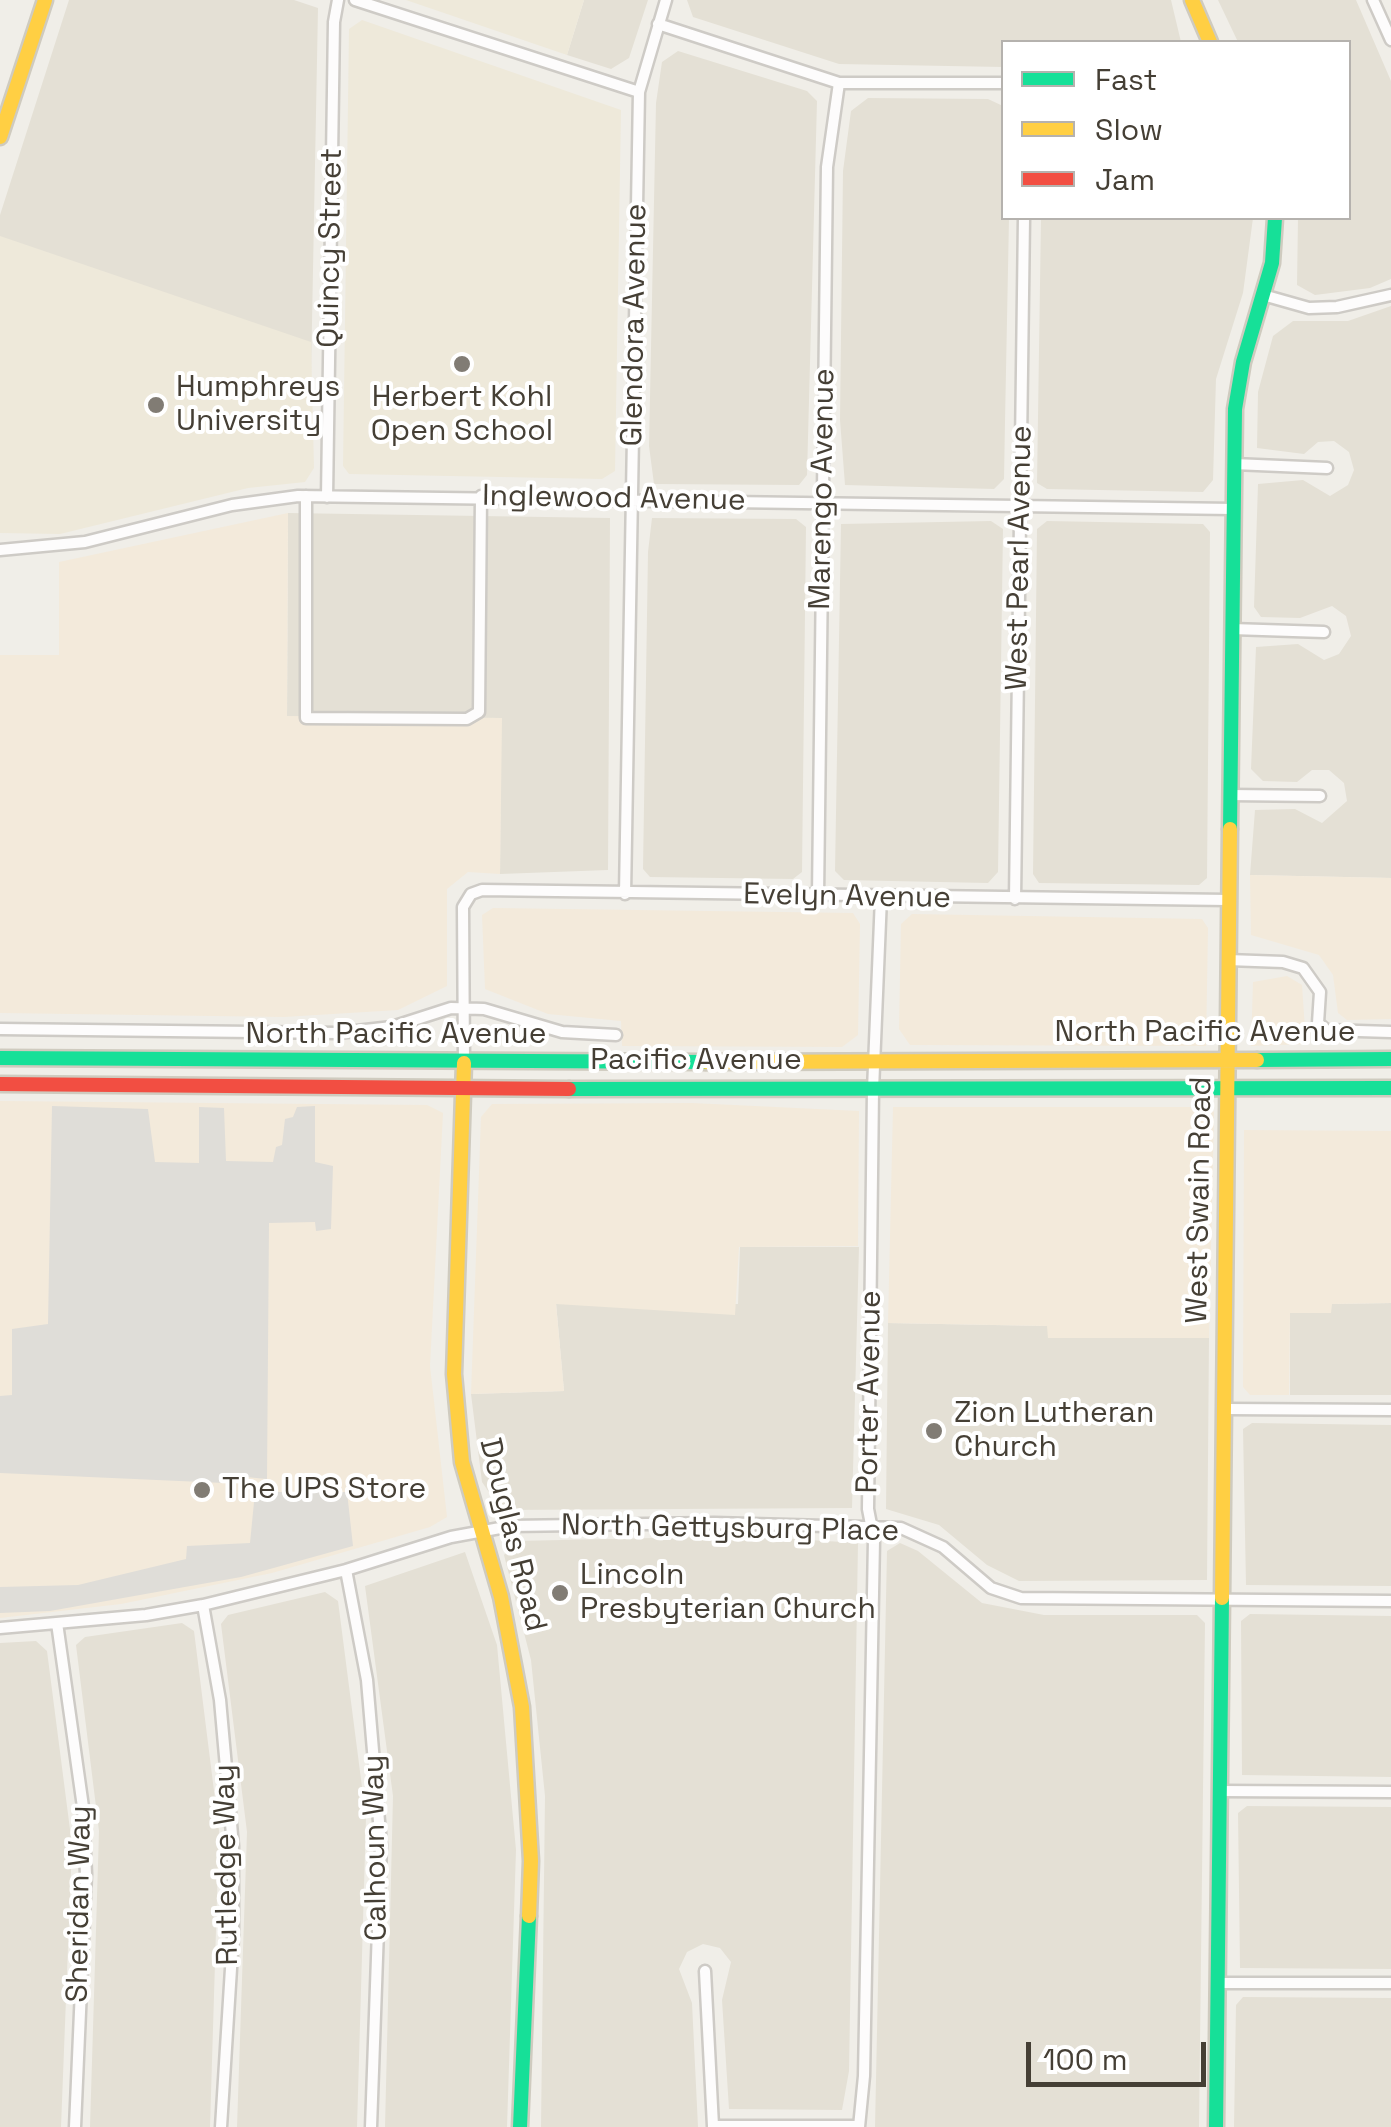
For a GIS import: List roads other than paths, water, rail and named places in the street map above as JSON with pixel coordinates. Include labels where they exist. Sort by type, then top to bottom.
[{"type":"main road","points":[[0,137],[45,0]]},
{"type":"main road","points":[[1192,0],[1209,40]]},
{"type":"main road","name":"West Swain Road","points":[[1216,2127],[1234,464],[1237,390],[1272,263],[1275,220]]},
{"type":"main road","name":"North Pacific Avenue","points":[[0,1058],[464,1064],[1391,1059]]},
{"type":"main road","name":"Douglas Road","points":[[464,1064],[454,1374],[462,1462],[515,1656],[528,1782],[531,1922],[520,2127]]},
{"type":"main road","name":"Pacific Avenue","points":[[0,1084],[873,1090],[1388,1087]]},
{"type":"street","name":"Quincy Street","points":[[327,497],[334,22],[338,0]]},
{"type":"street","points":[[355,0],[639,92]]},
{"type":"street","name":"Glendora Avenue","points":[[625,894],[639,92],[666,0]]},
{"type":"street","points":[[1373,0],[1391,40]]},
{"type":"street","points":[[658,24],[839,83],[1001,83]]},
{"type":"street","name":"Marengo Avenue","points":[[818,896],[827,167],[839,83]]},
{"type":"street","name":"West Pearl Avenue","points":[[1015,899],[1024,220]]},
{"type":"street","points":[[1263,295],[1323,308],[1391,295]]},
{"type":"street","points":[[1234,464],[1326,468]]},
{"type":"street","name":"Inglewood Avenue","points":[[0,550],[85,542],[232,505],[306,496],[1234,509]]},
{"type":"street","points":[[306,496],[306,718],[467,719],[480,712],[481,496]]},
{"type":"street","points":[[1232,629],[1324,632]]},
{"type":"street","points":[[1230,795],[1320,796]]},
{"type":"street","name":"Evelyn Avenue","points":[[468,898],[482,890],[1228,900]]},
{"type":"street","name":"Porter Avenue","points":[[859,2126],[864,2076],[873,1090],[881,897]]},
{"type":"street","name":"Douglas Road","points":[[464,1064],[463,915],[468,898]]},
{"type":"street","points":[[1228,960],[1283,962],[1303,968],[1320,992],[1318,1024],[1326,1030],[1391,1032]]},
{"type":"street","points":[[0,1029],[338,1033],[373,1031],[443,1009],[465,1008],[484,1009],[562,1032],[616,1035]]},
{"type":"street","points":[[1226,1409],[1391,1410]]},
{"type":"street","name":"North Gettysburg Place","points":[[0,1628],[203,1604],[346,1570],[480,1530],[512,1526],[871,1526],[921,1534],[991,1588],[1022,1598],[1391,1600]]},
{"type":"street","name":"Calhoun Way","points":[[346,1570],[367,1680],[381,1845],[370,2127]]},
{"type":"street","name":"Rutledge Way","points":[[203,1604],[222,1715],[233,1846],[221,2127]]},
{"type":"street","name":"Sheridan Way","points":[[57,1624],[84,1807],[86,1874],[75,2127]]},
{"type":"street","points":[[1221,1792],[1391,1792]]},
{"type":"street","points":[[705,1972],[713,2126],[859,2126]]},
{"type":"street","points":[[1218,1982],[1391,1983]]},
{"type":"place","name":"Herbert Kohl Open School","points":[[462,364]]},
{"type":"place","name":"Humphreys University","points":[[156,405]]},
{"type":"place","name":"Zion Lutheran Church","points":[[934,1431]]},
{"type":"place","name":"The UPS Store","points":[[202,1490]]},
{"type":"place","name":"Lincoln Presbyterian Church","points":[[560,1593]]}]
